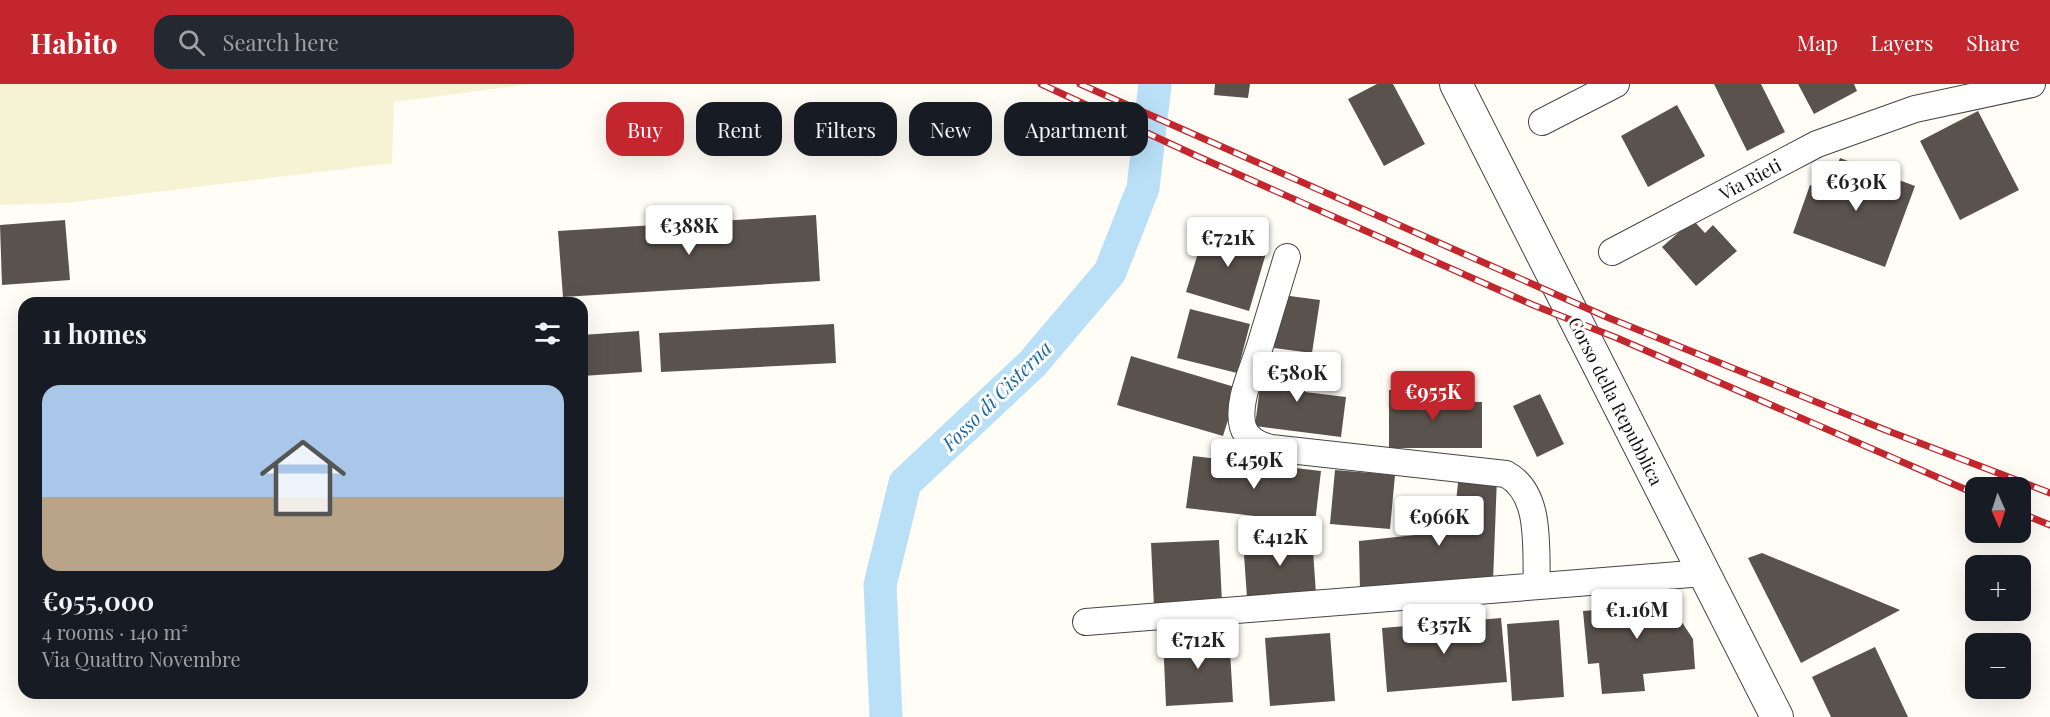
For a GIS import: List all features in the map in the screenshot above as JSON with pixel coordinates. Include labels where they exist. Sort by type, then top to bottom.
[{"type":"street","name":"Corso della Repubblica","points":[[1456,84],[1777,717]]},
{"type":"street","points":[[1542,122],[1616,84]]},
{"type":"street","name":"Via Rieti","points":[[1612,252],[1817,144],[1915,109],[2032,84]]},
{"type":"street","points":[[1287,257],[1245,395],[1242,419],[1248,437],[1256,443],[1271,448],[1506,474],[1521,484],[1530,501],[1534,523],[1537,586]]},
{"type":"street","points":[[1086,622],[1704,573]]},
{"type":"shaded area","points":[[0,84],[530,84],[394,102],[392,163],[66,203],[0,205]]},
{"type":"building","points":[[1215,84],[1250,84],[1248,98],[1214,95]]},
{"type":"building","points":[[1377,84],[1393,84],[1425,144],[1384,166],[1348,99]]},
{"type":"building","points":[[1714,84],[1761,84],[1785,132],[1747,151]]},
{"type":"building","points":[[1798,84],[1854,84],[1857,91],[1814,114]]},
{"type":"building","points":[[1677,105],[1705,156],[1648,187],[1621,136]]},
{"type":"building","points":[[1978,111],[2019,190],[1960,220],[1920,141]]},
{"type":"building","points":[[1840,158],[1915,186],[1885,267],[1793,233],[1810,185],[1828,191]]},
{"type":"building","points":[[816,215],[820,281],[563,297],[558,231]]},
{"type":"building","points":[[65,220],[70,280],[2,285],[0,225]]},
{"type":"building","points":[[1693,220],[1705,233],[1713,225],[1737,251],[1696,286],[1662,247]]},
{"type":"building","points":[[1207,224],[1269,243],[1249,311],[1186,292]]},
{"type":"building","points":[[1282,295],[1320,300],[1312,353],[1274,348]]},
{"type":"building","points":[[1190,309],[1250,324],[1237,373],[1177,358]]},
{"type":"building","points":[[834,324],[836,363],[661,372],[659,333]]},
{"type":"building","points":[[639,331],[642,372],[588,376],[588,335]]},
{"type":"building","points":[[1131,356],[1238,388],[1223,436],[1117,405]]},
{"type":"building","points":[[1263,362],[1308,367],[1305,392],[1346,397],[1341,437],[1255,426]]},
{"type":"building","points":[[1389,390],[1431,390],[1431,401],[1482,402],[1482,448],[1389,448]]},
{"type":"building","points":[[1540,394],[1564,444],[1537,457],[1513,406]]},
{"type":"building","points":[[1193,456],[1321,471],[1315,523],[1186,508]]},
{"type":"building","points":[[1335,470],[1395,475],[1390,529],[1330,524]]},
{"type":"building","points":[[1459,473],[1497,477],[1493,582],[1360,592],[1359,541],[1453,531]]},
{"type":"building","points":[[1312,536],[1316,594],[1247,598],[1243,540]]},
{"type":"building","points":[[1219,540],[1222,603],[1154,607],[1151,543]]},
{"type":"building","points":[[1762,553],[1900,610],[1801,663],[1748,558]]},
{"type":"building","points":[[1658,586],[1693,639],[1695,669],[1643,674],[1645,691],[1602,694],[1599,663],[1588,664],[1583,611],[1619,608],[1617,590]]},
{"type":"building","points":[[1501,618],[1507,682],[1387,692],[1382,628]]},
{"type":"building","points":[[1559,620],[1564,697],[1512,701],[1507,624]]},
{"type":"building","points":[[1330,633],[1335,701],[1270,706],[1265,638]]},
{"type":"building","points":[[1229,634],[1233,702],[1166,706],[1163,638]]},
{"type":"building","points":[[1875,647],[1908,717],[1831,717],[1812,677]]},
{"type":"waterway","name":"Fosso di Cisterna","points":[[886,717],[880,585],[905,483],[1032,364],[1110,272],[1143,188],[1155,84]]},
{"type":"railway","points":[[1041,84],[1199,157],[1533,305],[1617,338],[1965,489]]},
{"type":"railway","points":[[1080,84],[1609,318],[1883,429],[2050,493]]},
{"type":"railway","points":[[2031,517],[2050,525]]}]
